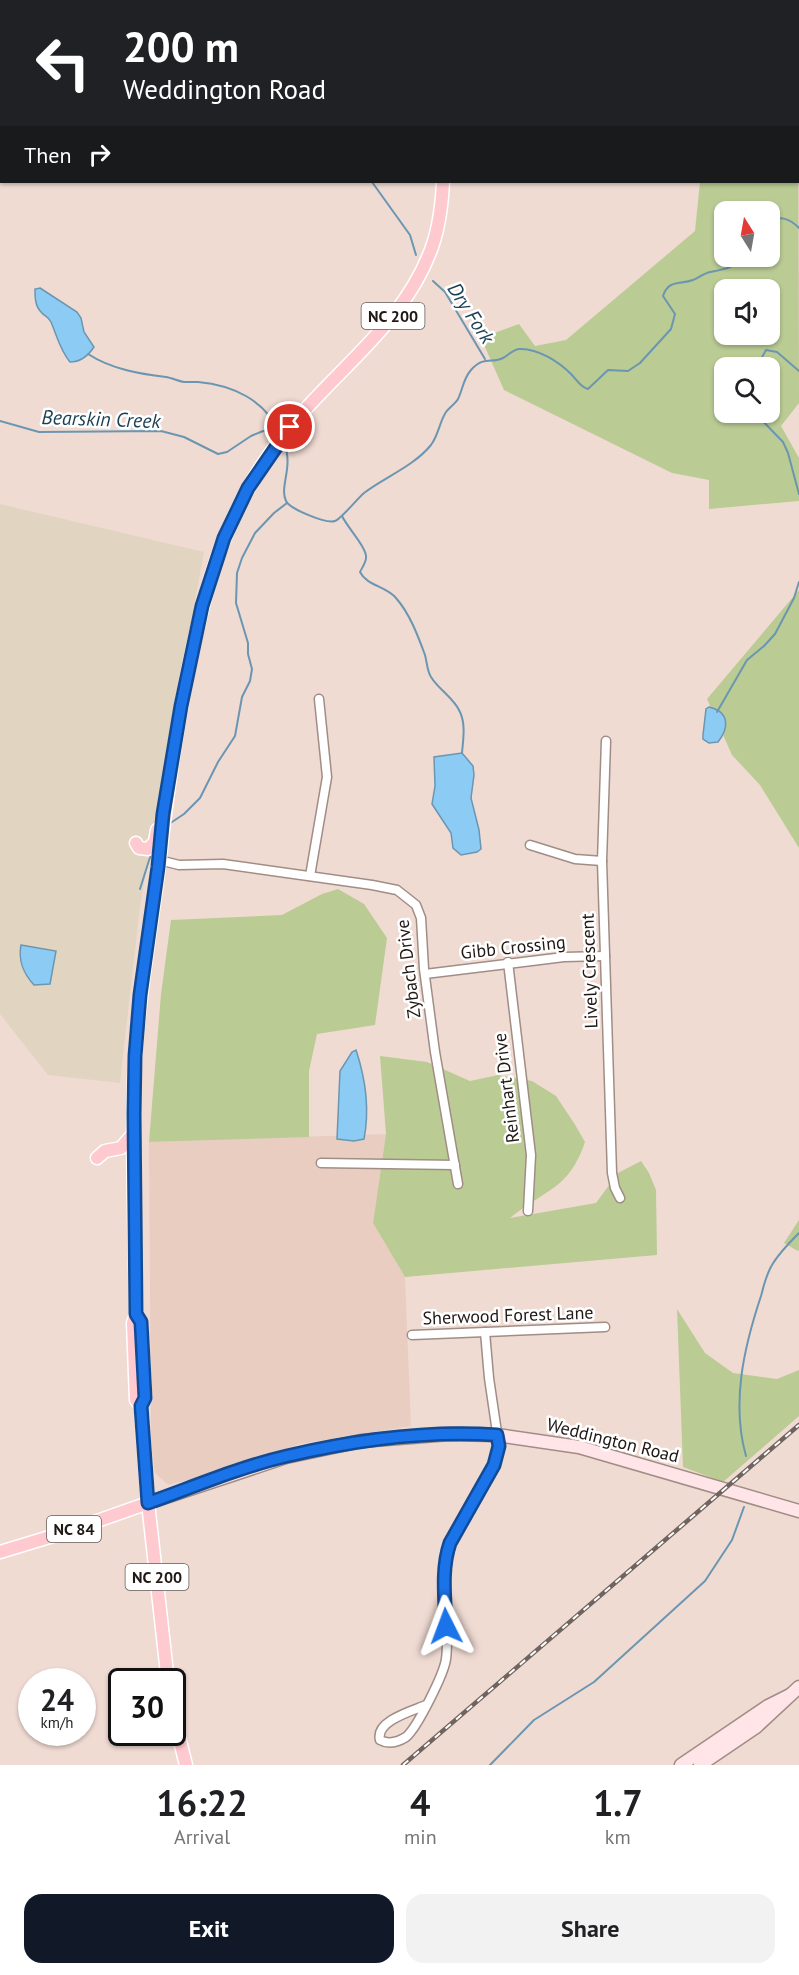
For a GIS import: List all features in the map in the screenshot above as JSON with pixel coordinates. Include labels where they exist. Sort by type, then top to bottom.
[{"type":"main road","name":"NC 200","points":[[166,1668],[148,1503],[141,1406],[136,1400],[134,1362],[133,1323],[136,1314],[135,1056],[140,995],[159,860],[163,814],[185,685],[208,583],[224,538],[240,504],[258,471],[294,422],[368,345],[405,300],[433,245],[440,214],[443,183]]},
{"type":"main road","points":[[136,843],[139,848],[148,849],[155,842],[177,711],[185,685]]},
{"type":"main road","points":[[97,1158],[105,1151],[121,1148],[134,1133]]},
{"type":"main road","name":"Weddington Road","points":[[0,1552],[57,1535],[286,1456],[361,1441],[449,1434],[497,1435],[545,1440],[600,1452],[799,1511]]},
{"type":"main road","points":[[681,1765],[794,1691]]},
{"type":"main road","points":[[700,1765],[756,1727],[794,1691]]},
{"type":"main road","points":[[181,1746],[186,1765]]},
{"type":"street","points":[[310,876],[327,777],[319,699]]},
{"type":"street","name":"Lively Crescent","points":[[606,741],[603,861],[605,956],[612,1173],[620,1198]]},
{"type":"street","points":[[530,845],[575,859],[603,861]]},
{"type":"street","name":"Zybach Drive","points":[[159,860],[179,866],[223,864],[397,890],[417,905],[421,918],[425,974],[435,1052],[458,1184]]},
{"type":"street","name":"Gibb Crossing","points":[[425,974],[564,957],[605,956]]},
{"type":"street","name":"Reinhart Drive","points":[[508,963],[531,1155],[528,1210]]},
{"type":"street","points":[[321,1163],[455,1165]]},
{"type":"street","name":"Sherwood Forest Lane","points":[[412,1335],[605,1327]]},
{"type":"street","points":[[426,1705],[382,1727],[380,1740],[391,1743],[407,1736],[436,1689],[446,1660],[444,1578],[446,1553],[494,1465],[499,1446],[485,1332]]},
{"type":"shaded area","points":[[0,504],[204,552],[140,907],[120,1083],[48,1075],[0,1014]]},
{"type":"shaded area","points":[[386,1134],[373,1223],[405,1277],[411,1426],[300,1444],[200,1477],[168,1485],[155,1473],[151,1443],[149,1142]]},
{"type":"green space","points":[[700,183],[798,183],[799,403],[781,426],[799,458],[799,501],[709,509],[709,480],[672,473],[504,390],[481,338],[519,324],[535,346],[566,340],[695,231]]},
{"type":"green space","points":[[799,590],[799,848],[760,785],[732,755],[707,699]]},
{"type":"green space","points":[[338,889],[364,904],[387,938],[375,1025],[317,1034],[309,1071],[309,1137],[149,1142],[161,994],[171,920],[282,915],[322,894]]},
{"type":"green space","points":[[380,1056],[427,1062],[470,1081],[498,1075],[532,1081],[556,1096],[585,1142],[579,1158],[555,1187],[510,1218],[596,1203],[618,1173],[641,1161],[656,1190],[657,1255],[405,1277],[373,1223],[386,1134]]},
{"type":"green space","points":[[799,1220],[799,1250],[798,1251],[784,1243]]},
{"type":"green space","points":[[677,1309],[705,1353],[733,1373],[777,1379],[799,1370],[799,1416],[723,1482],[683,1467]]},
{"type":"water","points":[[40,288],[77,312],[81,318],[84,332],[94,347],[84,358],[70,362],[61,348],[50,320],[38,307],[35,289]]},
{"type":"water","points":[[709,707],[721,713],[726,721],[722,737],[718,742],[709,743],[703,739],[706,709]]},
{"type":"water","points":[[462,753],[473,766],[471,798],[481,849],[461,855],[453,848],[451,833],[432,804],[435,786],[434,757]]},
{"type":"water","points":[[21,945],[56,951],[50,984],[34,985],[30,980],[21,962]]},
{"type":"water","points":[[356,1050],[365,1083],[367,1116],[364,1139],[354,1141],[337,1139],[340,1071],[352,1052]]},
{"type":"waterway","name":"Dry Fork","points":[[373,183],[410,235],[416,255]]},
{"type":"waterway","name":"Bearskin Creek","points":[[780,218],[792,222],[799,228]]},
{"type":"waterway","name":"Bearskin Creek","points":[[284,443],[288,460],[284,489],[286,501],[294,508],[309,515],[335,521],[364,493],[408,465],[431,445],[446,412],[458,399],[468,373],[476,365],[484,361],[499,360],[514,350],[526,349],[548,357],[588,389],[608,370],[628,371],[640,363],[671,329],[675,314],[663,296],[668,287],[730,267]]},
{"type":"waterway","name":"Dry Fork","points":[[433,281],[445,292],[485,359]]},
{"type":"waterway","name":"Bearskin Creek","points":[[762,357],[766,350],[777,352],[799,371]]},
{"type":"waterway","points":[[88,354],[106,364],[126,370],[184,382],[211,384],[235,391],[257,403],[273,421],[279,433]]},
{"type":"waterway","name":"Bearskin Creek","points":[[0,421],[39,432],[161,431],[184,437],[218,454],[227,452],[263,431],[280,434]]},
{"type":"waterway","name":"Bearskin Creek","points":[[765,423],[783,442],[799,494]]},
{"type":"waterway","points":[[169,824],[184,814],[200,798],[218,762],[235,736],[242,697],[250,681],[252,669],[248,643],[236,603],[237,573],[255,533],[287,503]]},
{"type":"waterway","points":[[342,516],[366,554],[360,572],[363,577],[392,594],[401,604],[425,655],[430,675],[460,712],[464,727],[462,753]]},
{"type":"waterway","points":[[717,712],[747,660],[775,634],[794,598],[799,582]]},
{"type":"waterway","points":[[140,889],[152,851]]},
{"type":"waterway","points":[[746,1456],[742,1436],[740,1396],[749,1335],[770,1269],[781,1252],[799,1233]]},
{"type":"waterway","points":[[490,1765],[534,1720],[594,1682],[705,1581],[732,1540],[744,1507]]},
{"type":"railway","points":[[403,1765],[799,1425]]},
{"type":"route","points":[[290,427],[248,488],[224,538],[208,583],[185,685],[163,814],[140,995],[134,1095],[136,1314],[141,1322],[145,1398],[141,1406],[148,1503],[286,1456],[361,1441],[449,1434],[497,1435],[499,1446],[494,1465],[446,1553],[444,1578],[446,1626]]}]
